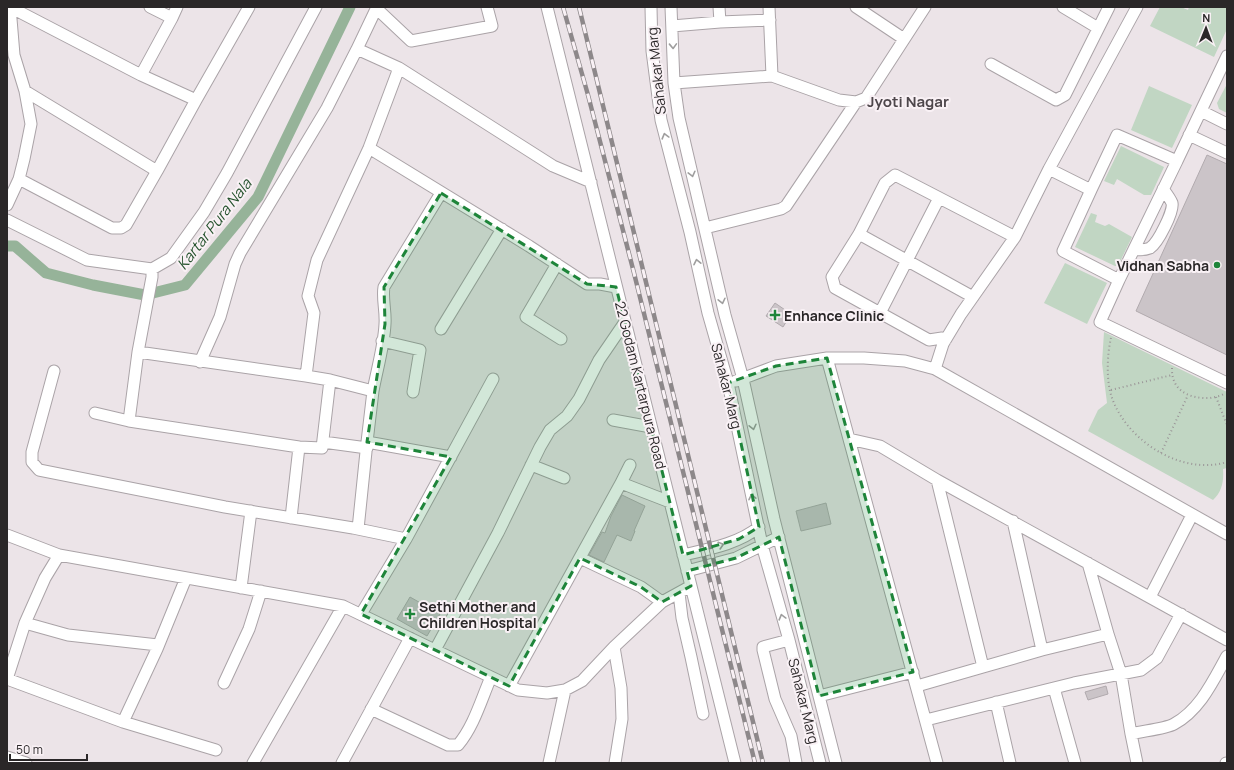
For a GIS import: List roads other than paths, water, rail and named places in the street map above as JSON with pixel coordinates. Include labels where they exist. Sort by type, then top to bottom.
[{"type":"street","points":[[10,7],[141,75],[196,100]]},
{"type":"street","points":[[7,205],[19,179],[31,124],[25,91],[14,55],[10,7]]},
{"type":"street","points":[[150,7],[172,18]]},
{"type":"street","points":[[141,75],[177,7]]},
{"type":"street","points":[[19,179],[112,228],[121,228],[126,225],[250,7]]},
{"type":"street","points":[[129,421],[138,352],[152,273],[171,258],[204,212],[316,7]]},
{"type":"street","points":[[200,362],[220,317],[235,264],[240,253],[324,115],[377,7],[411,41],[492,26],[487,7]]},
{"type":"street","name":"22 Godam Kartarpura Road","points":[[547,7],[735,763]]},
{"type":"street","name":"Sahakar Marg","points":[[651,7],[652,51],[661,120],[690,232],[708,313],[728,383],[762,545],[789,640],[820,763]]},
{"type":"street","name":"Sahakar Marg","points":[[671,7],[674,83],[679,118],[725,315],[743,379],[779,537],[836,763]]},
{"type":"street","points":[[719,7],[720,22]]},
{"type":"street","points":[[769,7],[772,76]]},
{"type":"street","points":[[856,7],[904,39]]},
{"type":"street","points":[[674,83],[772,76],[839,100],[856,102],[866,98],[925,7]]},
{"type":"street","points":[[1063,7],[1098,28]]},
{"type":"street","points":[[991,64],[1056,100],[1064,95],[1110,7]]},
{"type":"street","points":[[935,369],[946,339],[960,314],[1015,237],[1049,169],[1137,7]]},
{"type":"street","points":[[672,26],[770,20]]},
{"type":"street","points":[[357,49],[400,68],[553,166],[591,182]]},
{"type":"street","points":[[1227,56],[1100,322],[1227,384]]},
{"type":"street","points":[[306,376],[314,313],[308,296],[317,260],[369,148],[400,68]]},
{"type":"street","points":[[25,91],[157,171]]},
{"type":"street","points":[[705,228],[781,210],[786,206],[856,102]]},
{"type":"street","points":[[1201,111],[1227,124]]},
{"type":"street","points":[[1119,280],[1063,251],[1117,135],[1176,161]]},
{"type":"street","points":[[1189,135],[1227,153]]},
{"type":"street","points":[[369,148],[502,229],[587,284],[616,286]]},
{"type":"street","points":[[1049,169],[1091,190]]},
{"type":"street","points":[[946,339],[942,338],[929,340],[835,288],[832,277],[859,234],[885,183],[894,175],[1015,237]]},
{"type":"street","points":[[1134,249],[1140,250],[1150,248],[1158,240],[1171,211],[1172,202],[1163,189]]},
{"type":"street","points":[[358,529],[373,391],[385,324],[385,303],[382,295],[384,287],[441,193]]},
{"type":"street","points":[[880,313],[939,198]]},
{"type":"street","points":[[7,220],[87,260],[152,273]]},
{"type":"street","points":[[441,329],[502,229]]},
{"type":"street","points":[[859,234],[906,261],[973,296]]},
{"type":"street","points":[[556,264],[526,317],[561,339]]},
{"type":"street","points":[[435,650],[498,533],[550,430],[567,416],[579,399],[599,360],[625,322]]},
{"type":"street","points":[[382,341],[420,350],[413,392]]},
{"type":"street","points":[[138,352],[306,376],[330,380],[373,391]]},
{"type":"street","points":[[728,383],[743,379],[776,366],[828,358],[864,358],[905,361],[935,369],[1227,534]]},
{"type":"street","points":[[828,358],[937,763]]},
{"type":"street","points":[[54,371],[32,452],[32,462],[39,470],[406,539]]},
{"type":"street","points":[[361,614],[406,539],[493,379]]},
{"type":"street","points":[[95,413],[129,421],[299,447],[322,448],[330,380]]},
{"type":"street","points":[[613,420],[651,427]]},
{"type":"street","points":[[850,439],[880,446],[937,480],[1227,640]]},
{"type":"street","points":[[322,442],[367,445],[451,457]]},
{"type":"street","points":[[291,518],[299,447]]},
{"type":"street","points":[[531,465],[564,478]]},
{"type":"street","points":[[509,686],[630,465]]},
{"type":"street","points":[[937,480],[983,667]]},
{"type":"street","points":[[621,483],[670,502]]},
{"type":"street","points":[[241,588],[251,511]]},
{"type":"street","points":[[1150,597],[1192,515]]},
{"type":"street","points":[[1013,521],[1042,650]]},
{"type":"street","points":[[683,555],[739,539],[749,535],[759,527]]},
{"type":"street","points":[[7,535],[59,555],[343,606],[518,690],[547,693],[565,690],[582,681],[614,647],[662,602],[691,586]]},
{"type":"street","points":[[687,571],[736,558],[779,537]]},
{"type":"street","points":[[59,555],[45,578],[25,623],[7,679],[123,722],[216,750]]},
{"type":"street","points":[[580,558],[641,587],[662,602]]},
{"type":"street","points":[[1088,563],[1121,674],[1137,763]]},
{"type":"street","points":[[123,722],[158,645],[186,578]]},
{"type":"street","points":[[224,683],[249,628],[260,591]]},
{"type":"street","points":[[679,593],[682,618],[692,657],[703,714]]},
{"type":"street","points":[[253,763],[343,606]]},
{"type":"street","points":[[926,720],[1054,688],[1142,670],[1156,658],[1180,614]]},
{"type":"street","points":[[25,623],[68,635],[158,645]]},
{"type":"street","points":[[916,686],[1042,650],[1108,634]]},
{"type":"street","points":[[342,763],[410,638]]},
{"type":"street","points":[[789,640],[763,647],[763,650],[775,699],[791,736],[796,763]]},
{"type":"street","points":[[614,647],[621,688],[622,719],[615,763]]},
{"type":"street","points":[[1132,734],[1173,725],[1189,713],[1208,691],[1227,656]]},
{"type":"street","points":[[819,696],[913,672]]},
{"type":"street","points":[[372,709],[448,745],[458,745],[464,738],[469,728],[491,678]]},
{"type":"street","points":[[1054,688],[1075,763]]},
{"type":"street","points":[[549,763],[565,690]]},
{"type":"street","points":[[996,702],[1010,763]]},
{"type":"street","points":[[7,757],[26,763]]},
{"type":"waterway","name":"Kartar Pura Nala","points":[[7,246],[15,246],[46,273],[93,285],[145,295],[185,285],[258,197],[350,7]]},
{"type":"railway","points":[[563,7],[588,95],[634,273],[755,763]]},
{"type":"railway","points":[[579,7],[763,763]]},
{"type":"place","name":"Vidhan Sabha","points":[[1217,265]]},
{"type":"place","name":"Enhance Clinic","points":[[775,315]]},
{"type":"place","name":"Sethi Mother and Children Hospital","points":[[410,614]]},
{"type":"district","name":"Jyoti Nagar","points":[[908,101]]}]
